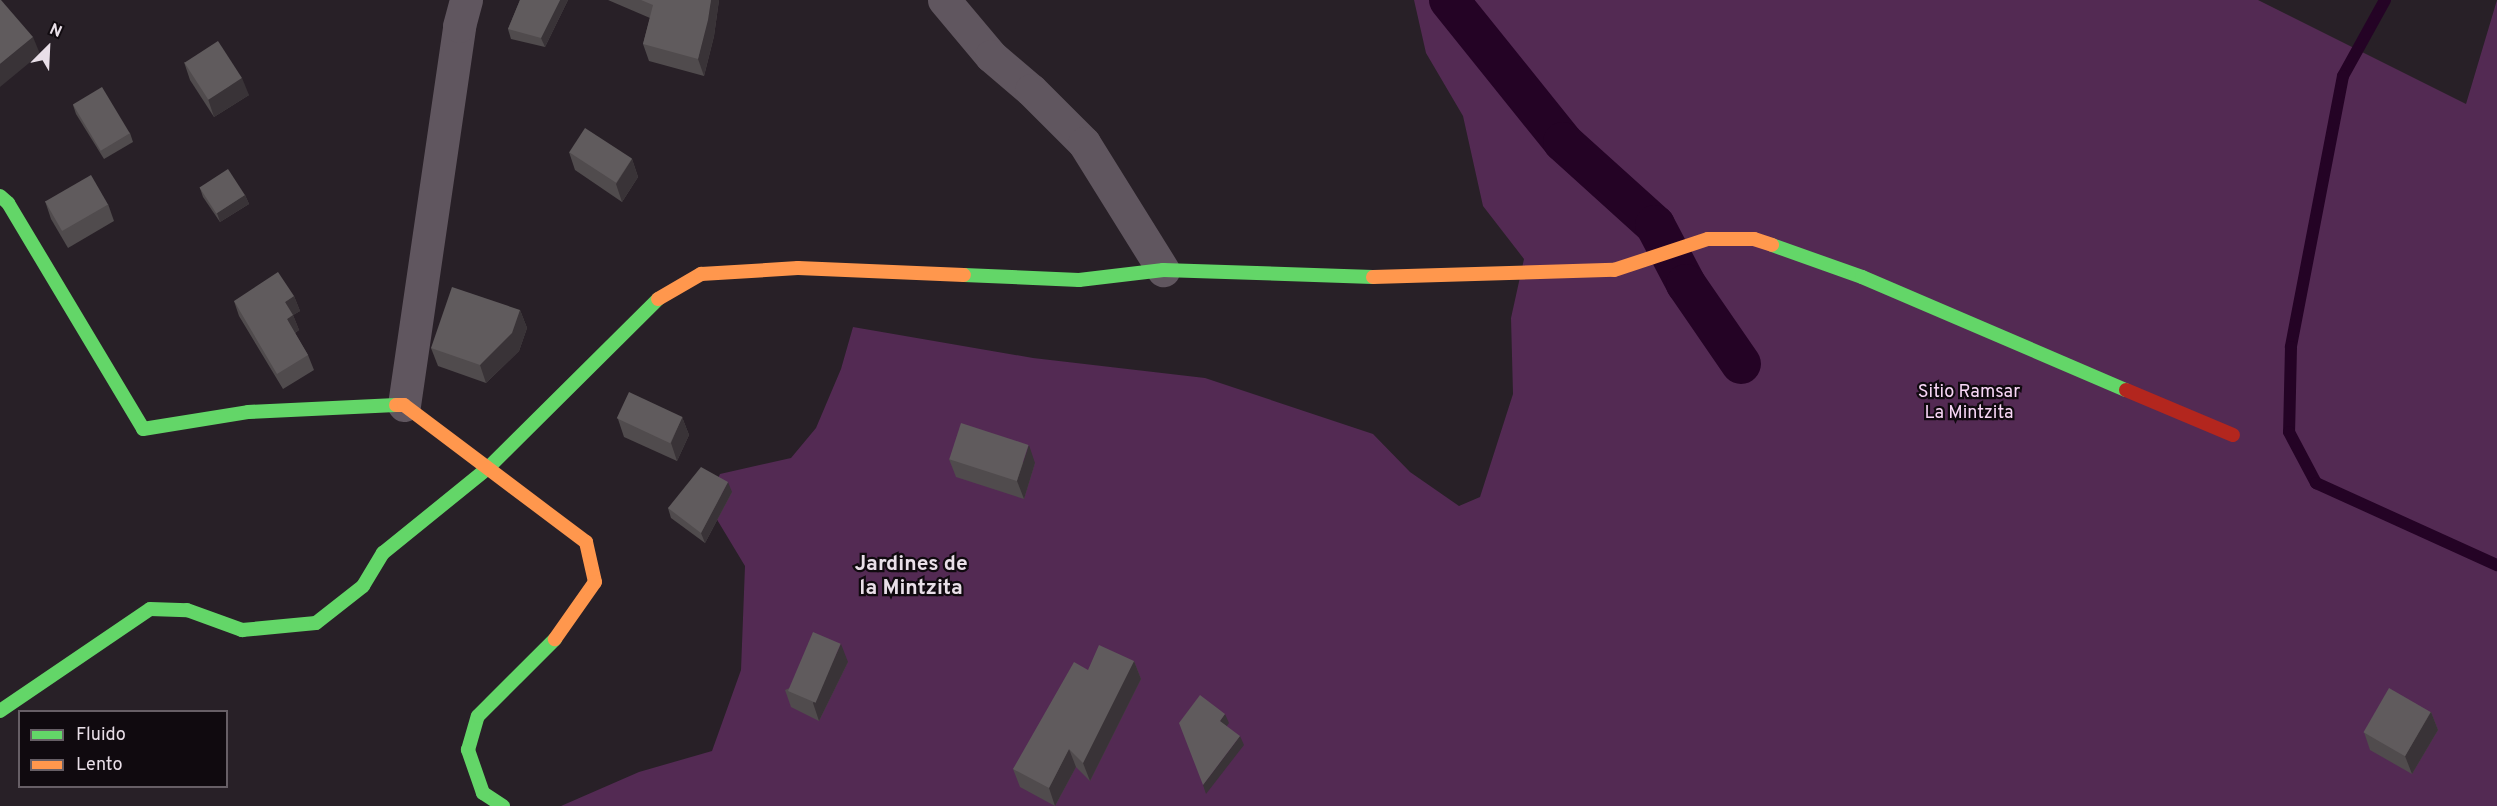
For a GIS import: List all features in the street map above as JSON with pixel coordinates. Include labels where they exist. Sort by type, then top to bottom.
[{"type":"street","points":[[404,405],[459,26],[466,0]]},
{"type":"street","points":[[944,0],[991,56],[1031,90],[1084,143],[1163,270]]},
{"type":"street","points":[[0,196],[8,203],[142,429],[248,412],[404,405],[586,542],[595,582],[558,636],[478,716],[468,750],[483,793],[503,806]]},
{"type":"street","points":[[0,711],[150,609],[187,610],[242,630],[315,622],[363,586],[383,553],[488,468],[653,302],[701,274],[798,268],[1079,280],[1163,270],[1388,277],[1614,270],[1659,257],[1708,238],[1754,239],[1862,277],[2233,435]]},
{"type":"green space","name":"Sitio Ramsar La Mintzita","points":[[1414,0],[2258,0],[2466,104],[2497,0],[2497,806],[561,806],[639,772],[712,751],[741,670],[745,566],[707,503],[720,474],[791,458],[816,428],[841,369],[853,327],[1033,358],[1205,378],[1373,434],[1410,472],[1459,506],[1480,497],[1513,394],[1511,318],[1524,259],[1483,206],[1463,116],[1426,53]]},
{"type":"building","points":[[0,0],[33,37],[0,64]]},
{"type":"building","points":[[520,0],[560,0],[541,38],[508,29]]},
{"type":"building","points":[[641,0],[711,0],[698,59],[643,44],[653,5]]},
{"type":"building","points":[[218,41],[242,78],[208,100],[184,63]]},
{"type":"building","points":[[102,87],[130,133],[101,151],[73,105]]},
{"type":"building","points":[[585,128],[632,158],[616,183],[569,152]]},
{"type":"building","points":[[228,169],[245,195],[216,214],[199,188]]},
{"type":"building","points":[[91,175],[108,204],[62,231],[45,202]]},
{"type":"building","points":[[278,272],[294,296],[285,302],[293,315],[287,319],[308,355],[277,374],[234,301]]},
{"type":"building","points":[[452,287],[520,310],[512,333],[480,365],[431,348]]},
{"type":"building","points":[[629,392],[682,417],[670,443],[617,418]]},
{"type":"building","points":[[961,423],[1029,445],[1017,481],[949,459]]},
{"type":"building","points":[[701,467],[728,482],[701,533],[668,508]]},
{"type":"building","points":[[813,632],[841,644],[816,703],[788,691]]},
{"type":"building","points":[[1099,645],[1134,661],[1083,763],[1069,749],[1049,788],[1013,769],[1074,662],[1088,670]]},
{"type":"building","points":[[2389,688],[2431,712],[2405,756],[2364,732]]},
{"type":"building","points":[[1200,695],[1225,714],[1220,721],[1240,736],[1203,785],[1179,723]]},
{"type":"waterway","points":[[1449,0],[1563,142],[1655,225],[1686,284],[1741,364]]},
{"type":"waterway","points":[[2385,0],[2343,76],[2291,347],[2289,432],[2316,483],[2497,565]]},
{"type":"traffic: fast","points":[[0,196],[8,203],[143,429],[248,412],[396,405]]},
{"type":"traffic: fast","points":[[1772,245],[1862,277],[2126,390]]},
{"type":"traffic: fast","points":[[964,275],[1079,280],[1163,270],[1373,277]]},
{"type":"traffic: fast","points":[[0,711],[150,609],[187,610],[242,630],[316,623],[363,586],[383,553],[488,468],[658,299]]},
{"type":"traffic: fast","points":[[503,806],[483,793],[468,750],[478,716],[555,639]]},
{"type":"traffic: slow","points":[[1373,277],[1614,270],[1708,239],[1754,239],[1772,245]]},
{"type":"traffic: slow","points":[[658,299],[701,274],[798,268],[964,275]]},
{"type":"traffic: slow","points":[[396,405],[404,405],[586,542],[595,582],[555,639]]},
{"type":"traffic: jam","points":[[2126,390],[2233,435]]},
{"type":"district","name":"Jardines de la Mintzita","points":[[911,577]]}]
